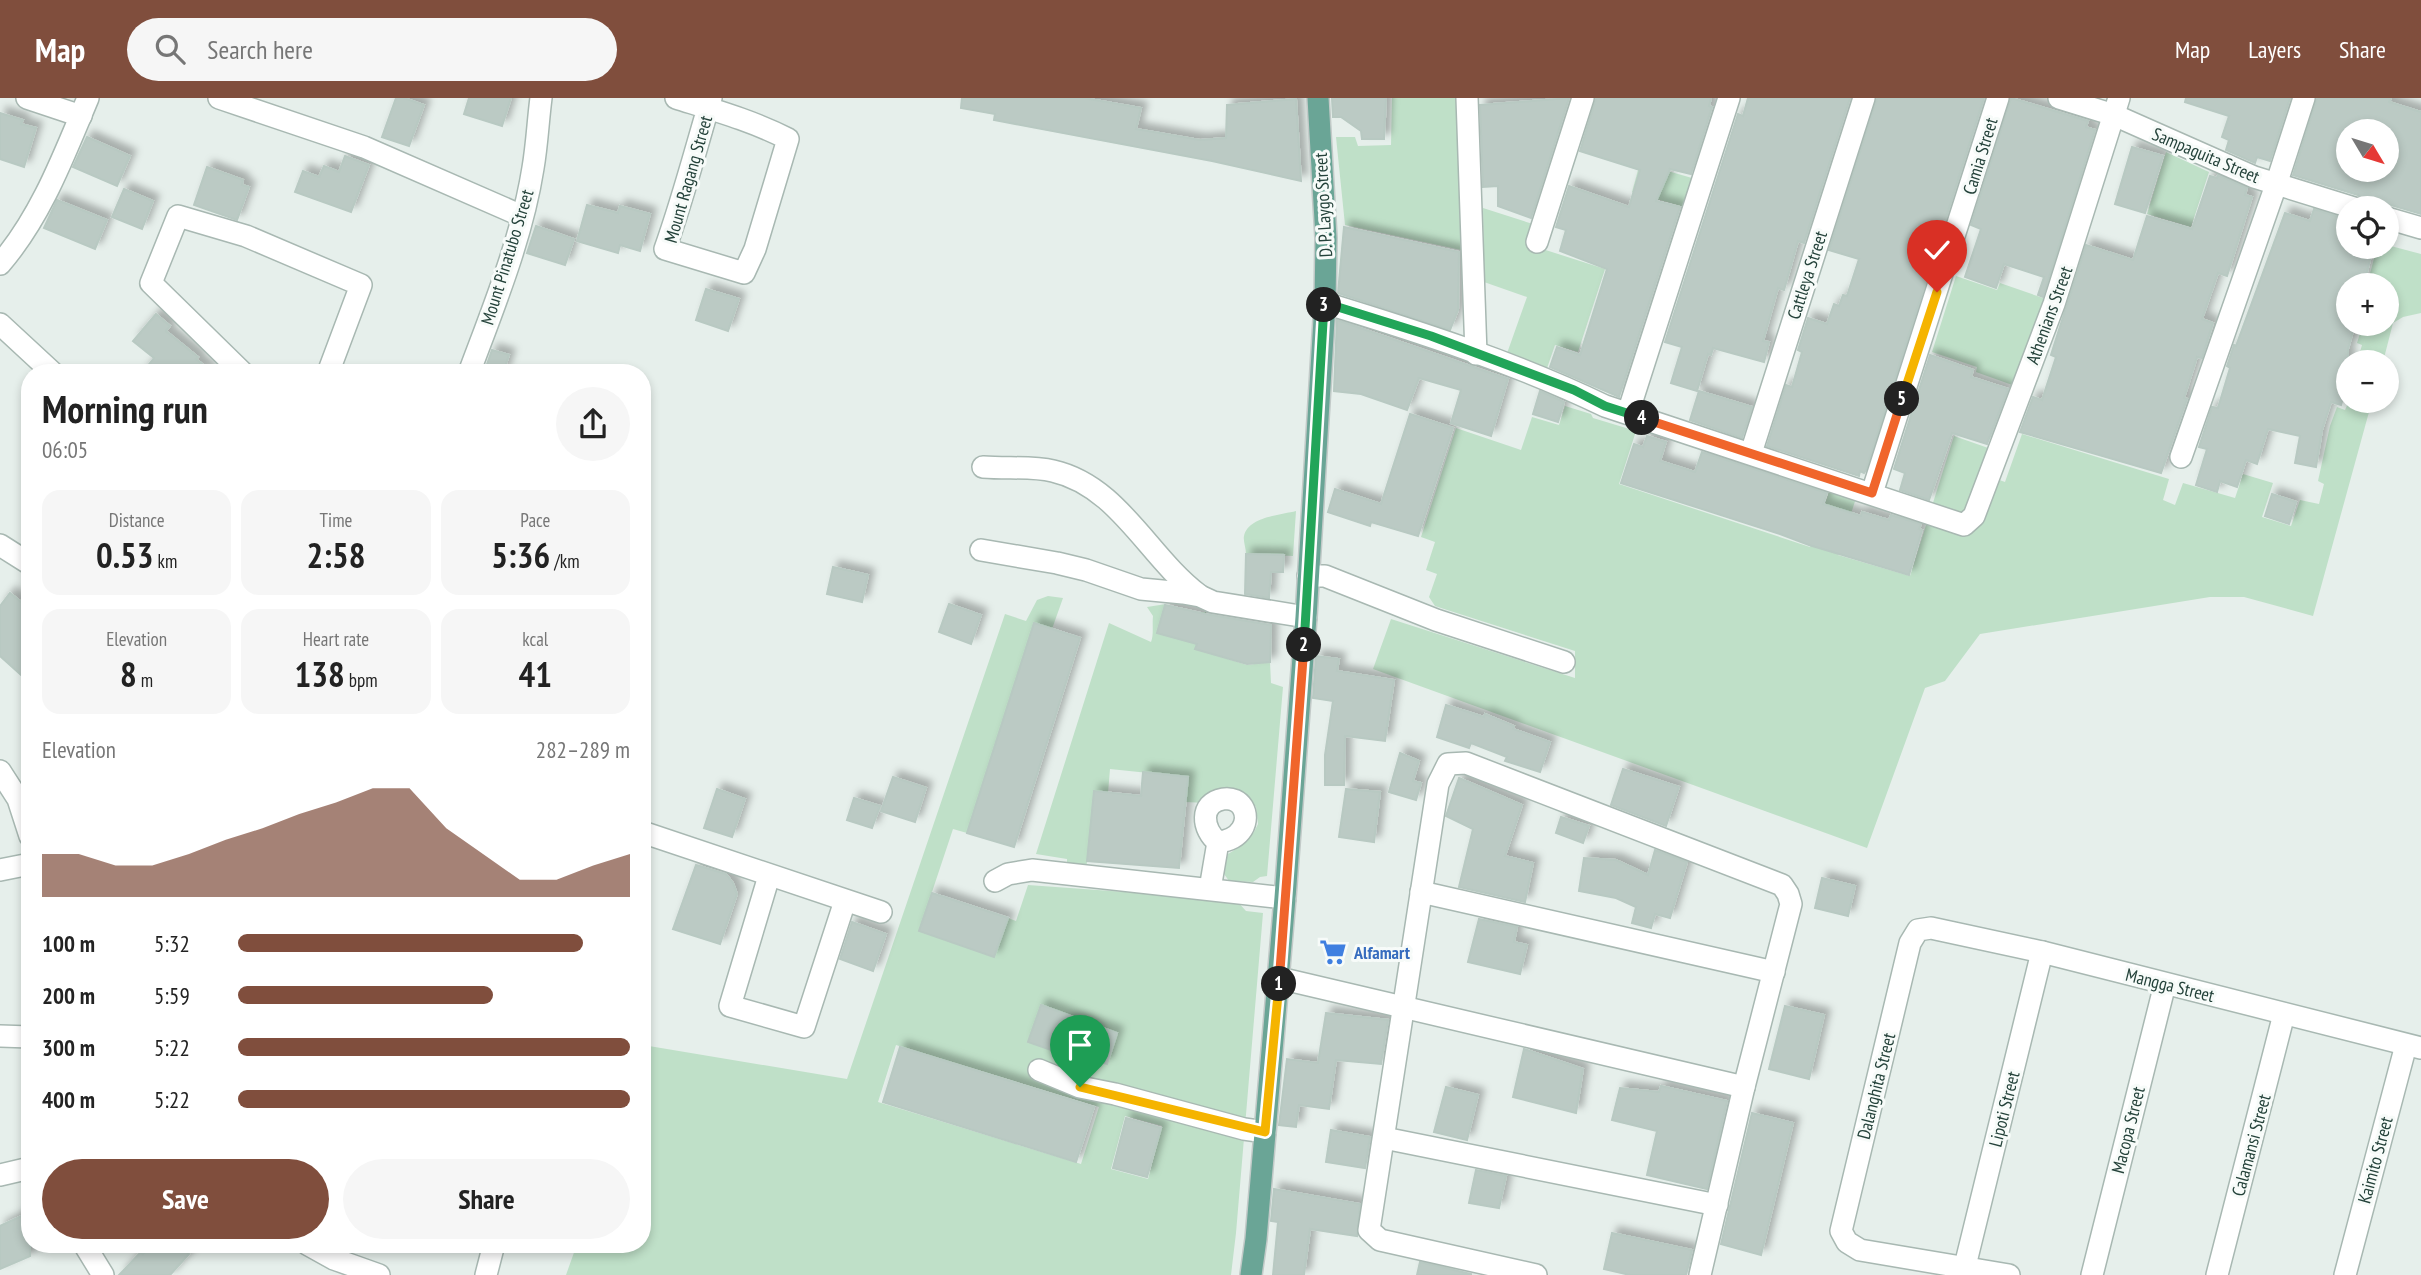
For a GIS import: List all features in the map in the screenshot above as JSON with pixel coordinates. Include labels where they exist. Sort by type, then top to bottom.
[{"type":"main road","name":"D. P. Laygo Street","points":[[1251,1275],[1279,978],[1306,617],[1325,303],[1326,238],[1318,98]]},
{"type":"street","points":[[0,264],[45,195],[84,107],[27,98]]},
{"type":"street","points":[[219,98],[364,147],[522,216]]},
{"type":"street","name":"Mount Pinatubo Street","points":[[472,364],[504,279],[522,216],[533,169],[541,98]]},
{"type":"street","points":[[676,98],[710,103]]},
{"type":"street","points":[[1467,98],[1476,354]]},
{"type":"street","points":[[1537,242],[1583,98]]},
{"type":"street","points":[[1628,413],[1729,98]]},
{"type":"street","name":"Cattleya Street","points":[[1751,453],[1864,98]]},
{"type":"street","name":"Camia Street","points":[[1872,493],[1998,98]]},
{"type":"street","name":"Sampaguita Street","points":[[2059,98],[2116,106],[2183,147],[2276,185],[2336,203]]},
{"type":"street","points":[[2181,457],[2304,98]]},
{"type":"street","name":"Mount Ragang Street","points":[[710,103],[788,139],[755,249],[744,273],[665,249],[710,103]]},
{"type":"street","name":"Athenians Street","points":[[1872,493],[1964,525],[1973,516],[2054,304],[2116,106]]},
{"type":"street","points":[[234,364],[151,284],[178,216],[246,236],[361,285],[331,364]]},
{"type":"street","points":[[2399,222],[2421,228]]},
{"type":"street","points":[[1325,303],[1408,328],[1574,390],[1605,406],[1872,493]]},
{"type":"street","points":[[0,324],[43,364]]},
{"type":"street","points":[[984,467],[1053,471],[1088,484],[1127,518],[1169,570],[1200,596],[1213,602],[1306,617]]},
{"type":"street","points":[[0,545],[21,558]]},
{"type":"street","points":[[981,550],[1086,570],[1141,589],[1200,596]]},
{"type":"street","points":[[1308,576],[1325,576],[1436,620],[1564,662]]},
{"type":"street","points":[[1536,1275],[1380,1240],[1369,1230],[1438,784],[1447,764],[1466,763],[1782,885],[1791,904],[1700,1275]]},
{"type":"street","points":[[0,771],[21,793]]},
{"type":"street","points":[[651,835],[881,912]]},
{"type":"street","points":[[1210,889],[1219,842]]},
{"type":"street","points":[[0,870],[21,866]]},
{"type":"street","points":[[995,881],[1008,874],[1032,870],[1285,898]]},
{"type":"street","points":[[769,876],[730,1006],[804,1027],[845,901]]},
{"type":"street","points":[[1422,892],[1774,972]]},
{"type":"street","name":"Mangga Street","points":[[1918,930],[1931,928],[2042,952],[2413,1047]]},
{"type":"street","name":"Dalanghita Street","points":[[1918,930],[1910,943],[1841,1231],[1847,1242],[1860,1250],[1965,1266]]},
{"type":"street","name":"Lipoti Street","points":[[1965,1266],[2042,952]]},
{"type":"street","points":[[1279,978],[1744,1087]]},
{"type":"street","name":"Macopa Street","points":[[2092,1275],[2165,984]]},
{"type":"street","name":"Calamansi Street","points":[[2217,1275],[2284,1014]]},
{"type":"street","points":[[0,1036],[21,1037]]},
{"type":"street","name":"Kaimito Street","points":[[2345,1275],[2413,1047]]},
{"type":"street","points":[[1039,1070],[1080,1087],[1265,1132]]},
{"type":"street","points":[[1384,1138],[1717,1205]]},
{"type":"street","points":[[0,1175],[21,1170]]},
{"type":"street","points":[[90,1253],[103,1275]]},
{"type":"street","points":[[323,1253],[379,1275]]},
{"type":"street","points":[[486,1275],[492,1253]]},
{"type":"street","points":[[1965,1266],[2009,1275]]},
{"type":"green space","points":[[1392,98],[1456,98],[1461,250],[1345,225],[1336,137],[1355,137],[1358,146],[1391,145]]},
{"type":"green space","points":[[2166,152],[2209,172],[2191,227],[2147,214]]},
{"type":"green space","points":[[1640,163],[1692,178],[1684,207],[1632,192]]},
{"type":"green space","points":[[1483,208],[1536,225],[1530,245],[1605,269],[1578,352],[1555,345],[1545,374],[1505,359],[1527,297],[1484,282]]},
{"type":"green space","points":[[2399,248],[2421,254],[2421,313],[2399,319],[2399,273],[2370,273],[2374,259],[2399,259]]},
{"type":"green space","points":[[1956,276],[1997,290],[2000,283],[2046,299],[2018,387],[1976,372],[1977,367],[1932,352]]},
{"type":"green space","points":[[2359,336],[2390,336],[2386,350],[2361,350],[2362,345],[2357,343]]},
{"type":"green space","points":[[1565,406],[1591,414],[1593,418],[1636,431],[1619,484],[1810,547],[1830,489],[1856,498],[1838,555],[1910,576],[1954,436],[1994,450],[1985,475],[2005,482],[2022,434],[2169,479],[2163,500],[2175,505],[2183,483],[2235,498],[2243,474],[2273,483],[2262,517],[2291,526],[2300,500],[2319,504],[2324,484],[2318,481],[2336,410],[2336,413],[2369,413],[2313,616],[2244,597],[2210,597],[1980,634],[1945,681],[1925,688],[1867,848],[1373,669],[1391,619],[1575,678],[1575,651],[1435,606],[1429,597],[1437,574],[1426,570],[1435,542],[1421,537],[1456,428],[1521,450],[1532,417],[1559,425]]},
{"type":"green space","points":[[1296,511],[1293,556],[1246,554],[1244,536],[1252,525],[1266,518]]},
{"type":"green space","points":[[1048,596],[1063,598],[967,833],[953,829],[919,931],[994,956],[1008,918],[1016,921],[1028,885],[1236,900],[1246,911],[1263,913],[1231,1275],[566,1275],[574,1253],[651,1253],[651,1046],[847,1079],[1005,614],[1026,621],[1037,600]],"holes":[[[896,1045],[1099,1107],[1081,1164],[878,1102]],[[1125,1116],[1162,1126],[1148,1179],[1111,1169]]]},
{"type":"green space","points":[[1166,604],[1157,633],[1187,641],[1197,612],[1206,612],[1196,649],[1247,665],[1270,662],[1271,683],[1283,687],[1267,876],[1253,882],[1229,881],[1222,871],[1228,854],[1241,846],[1254,832],[1258,824],[1256,807],[1241,795],[1207,803],[1185,802],[1187,777],[1110,769],[1108,793],[1086,866],[1067,863],[1067,859],[1036,854],[1109,623],[1151,642],[1153,616],[1147,607]]},
{"type":"building","points":[[396,98],[424,105],[409,146],[382,137]]},
{"type":"building","points":[[469,98],[511,98],[502,126],[464,114]]},
{"type":"building","points":[[962,98],[1084,98],[1141,108],[1136,129],[1200,140],[1226,138],[1227,105],[1296,99],[1301,181],[1212,161],[994,120],[995,114],[961,108]]},
{"type":"building","points":[[1332,98],[1386,98],[1384,139],[1362,139],[1361,131],[1341,117],[1333,117]]},
{"type":"building","points":[[1569,98],[1531,218],[1498,206],[1498,186],[1483,187],[1480,105]]},
{"type":"building","points":[[1596,98],[1711,98],[1709,106],[1712,107],[1691,174],[1670,169],[1656,201],[1680,207],[1619,397],[1550,367],[1557,347],[1580,355],[1607,269],[1560,251],[1566,230],[1556,227],[1569,186],[1629,207],[1640,170],[1580,151]]},
{"type":"building","points":[[1748,98],[1850,98],[1804,243],[1798,241],[1784,290],[1778,288],[1763,341],[1769,342],[1764,362],[1713,348],[1711,355],[1708,354],[1697,391],[1671,383],[1682,347],[1665,342],[1738,114],[1743,116]]},
{"type":"building","points":[[1877,98],[1984,98],[1866,470],[1864,473],[1860,471],[1859,476],[1767,446],[1786,385],[1792,387],[1802,352],[1798,350],[1808,318],[1827,324],[1834,304],[1839,306],[1843,295],[1847,296],[1859,259],[1829,250]]},
{"type":"building","points":[[2011,98],[2088,121],[2086,127],[2095,130],[2043,297],[2038,295],[2044,277],[2004,264],[1996,288],[1965,277],[1981,229],[1971,225]]},
{"type":"building","points":[[2186,98],[2290,98],[2270,161],[2257,157],[2255,163],[2226,150],[2229,140],[2222,137],[2229,116],[2185,102]]},
{"type":"building","points":[[2317,98],[2391,98],[2389,102],[2421,112],[2421,214],[2399,207],[2399,196],[2358,195],[2293,175]]},
{"type":"building","points":[[0,113],[23,120],[21,124],[36,128],[24,167],[0,159]]},
{"type":"building","points":[[87,137],[130,156],[117,186],[73,167]]},
{"type":"building","points":[[2132,147],[2163,156],[2145,213],[2115,204]]},
{"type":"building","points":[[345,156],[369,165],[351,212],[295,192],[303,171],[319,177],[324,166],[339,172]]},
{"type":"building","points":[[207,167],[243,180],[242,185],[249,187],[237,220],[194,205]]},
{"type":"building","points":[[2218,175],[2247,188],[2245,195],[2252,197],[2227,276],[2218,273],[2202,319],[2213,323],[2202,358],[2197,357],[2184,398],[2187,399],[2161,473],[2020,432],[2033,397],[2042,400],[2056,357],[2051,355],[2086,245],[2133,260],[2147,216],[2192,229],[2210,176],[2217,178]]},
{"type":"building","points":[[124,189],[153,201],[142,229],[112,217]]},
{"type":"building","points":[[57,200],[107,220],[95,249],[44,228]]},
{"type":"building","points":[[587,205],[618,213],[620,206],[650,214],[640,251],[620,245],[618,253],[577,241]]},
{"type":"building","points":[[2314,209],[2336,216],[2336,259],[2370,259],[2367,273],[2336,273],[2336,336],[2352,336],[2348,350],[2336,350],[2336,404],[2331,402],[2322,430],[2316,467],[2295,463],[2300,436],[2268,429],[2257,464],[2246,460],[2237,487],[2220,481],[2217,492],[2196,485],[2207,449],[2199,447],[2212,407],[2218,408],[2234,345],[2236,346],[2285,213],[2310,221]]},
{"type":"building","points":[[536,226],[574,239],[565,265],[527,253]]},
{"type":"building","points":[[1344,227],[1459,252],[1458,310],[1450,330],[1338,293]]},
{"type":"building","points":[[706,289],[739,299],[728,331],[696,320]]},
{"type":"building","points":[[156,314],[170,326],[166,331],[198,357],[196,359],[202,364],[149,364],[154,358],[133,341]]},
{"type":"building","points":[[1337,320],[1508,379],[1491,436],[1451,423],[1461,390],[1419,378],[1407,410],[1361,394],[1334,391]]},
{"type":"building","points":[[492,350],[509,355],[506,364],[487,364]]},
{"type":"building","points":[[1930,355],[1973,370],[1971,377],[2008,389],[1987,444],[1952,433],[1929,500],[1900,490],[1905,473],[1894,469]]},
{"type":"building","points":[[1540,391],[1564,402],[1558,422],[1533,414]]},
{"type":"building","points":[[1699,391],[1752,407],[1742,438],[1690,420]]},
{"type":"building","points":[[1410,414],[1453,428],[1418,536],[1371,522],[1370,526],[1328,512],[1335,489],[1381,504]]},
{"type":"building","points":[[1647,436],[1666,442],[1660,461],[1695,472],[1702,452],[1827,493],[1823,504],[1861,516],[1862,512],[1889,520],[1891,515],[1921,524],[1919,529],[1922,530],[1909,575],[1621,483],[1634,444],[1643,447]]},
{"type":"building","points":[[2272,494],[2296,502],[2289,524],[2265,516]]},
{"type":"building","points":[[1246,554],[1284,555],[1283,572],[1271,572],[1269,598],[1245,594]]},
{"type":"building","points":[[833,567],[868,575],[862,602],[827,594]]},
{"type":"building","points":[[10,593],[21,602],[21,675],[0,656],[0,606]]},
{"type":"building","points":[[949,604],[981,615],[971,644],[939,632]]},
{"type":"building","points":[[1165,605],[1271,625],[1270,662],[1247,664],[1195,649],[1197,644],[1157,633]]},
{"type":"building","points":[[1034,623],[1080,638],[1014,847],[967,833]]},
{"type":"building","points":[[1316,656],[1339,659],[1337,671],[1394,680],[1385,741],[1345,736],[1344,785],[1325,785],[1325,755],[1333,701],[1313,698]]},
{"type":"building","points":[[1446,705],[1484,717],[1485,714],[1514,726],[1513,729],[1550,742],[1540,772],[1505,761],[1507,757],[1471,743],[1469,748],[1437,737]]},
{"type":"building","points":[[1400,753],[1419,761],[1413,781],[1421,783],[1416,800],[1389,792]]},
{"type":"building","points":[[1623,769],[1679,787],[1666,826],[1611,805]]},
{"type":"building","points":[[1143,772],[1188,777],[1179,868],[1087,861],[1094,791],[1141,796]]},
{"type":"building","points":[[893,777],[926,788],[915,822],[881,811]]},
{"type":"building","points":[[1459,778],[1522,805],[1505,856],[1533,863],[1525,902],[1459,887],[1473,829],[1446,816]]},
{"type":"building","points":[[717,789],[745,799],[732,837],[704,828]]},
{"type":"building","points":[[1346,789],[1380,792],[1374,842],[1339,837]]},
{"type":"building","points":[[854,798],[880,806],[872,828],[847,820]]},
{"type":"building","points":[[1561,817],[1589,826],[1583,843],[1556,833]]},
{"type":"building","points":[[1655,850],[1687,862],[1670,918],[1655,914],[1651,928],[1632,923],[1636,907],[1616,898],[1579,891],[1584,858],[1616,860],[1648,875]]},
{"type":"building","points":[[696,865],[726,874],[737,894],[720,944],[673,929]]},
{"type":"building","points":[[1822,878],[1855,886],[1848,916],[1815,908]]},
{"type":"building","points":[[932,893],[1008,918],[994,957],[919,931]]},
{"type":"building","points":[[1479,919],[1517,927],[1514,942],[1527,945],[1520,974],[1468,962]]},
{"type":"building","points":[[852,922],[886,934],[873,971],[840,959]]},
{"type":"building","points":[[1041,1005],[1117,1033],[1107,1064],[1056,1047],[1054,1051],[1028,1042]]},
{"type":"building","points":[[1785,1006],[1824,1015],[1809,1079],[1769,1069]]},
{"type":"building","points":[[1326,1013],[1388,1020],[1381,1064],[1336,1060],[1329,1109],[1299,1105],[1296,1127],[1279,1125],[1287,1059],[1318,1063]]},
{"type":"building","points":[[900,1047],[1094,1107],[1076,1162],[883,1102]]},
{"type":"building","points":[[1524,1049],[1583,1069],[1576,1113],[1513,1097]]},
{"type":"building","points":[[1661,1086],[1727,1101],[1707,1189],[1647,1175],[1657,1131],[1612,1120],[1620,1088],[1659,1092]]},
{"type":"building","points":[[1446,1087],[1478,1095],[1467,1140],[1434,1132]]},
{"type":"building","points":[[1752,1113],[1793,1123],[1761,1255],[1721,1244]]},
{"type":"building","points":[[1126,1118],[1161,1128],[1147,1177],[1113,1168]]},
{"type":"building","points":[[1331,1130],[1370,1137],[1365,1168],[1326,1162]]},
{"type":"building","points":[[1476,1170],[1506,1176],[1499,1208],[1469,1203]]},
{"type":"building","points":[[1274,1189],[1360,1204],[1357,1236],[1310,1229],[1304,1275],[1273,1275],[1278,1222],[1271,1221]]},
{"type":"building","points":[[21,1216],[21,1253],[30,1253],[30,1256],[0,1269],[0,1226]]},
{"type":"building","points":[[1612,1233],[1692,1250],[1686,1275],[1630,1275],[1604,1269]]},
{"type":"building","points":[[140,1253],[189,1254],[170,1275],[119,1275]]},
{"type":"building","points":[[1420,1262],[1471,1274],[1471,1275],[1417,1275]]},
{"type":"place","name":"Alfamart","points":[[1333,952]]},
{"type":"route","points":[[1080,1087],[1265,1132],[1306,617],[1325,303],[1431,336],[1574,390],[1605,406],[1872,493],[1937,292]]}]
